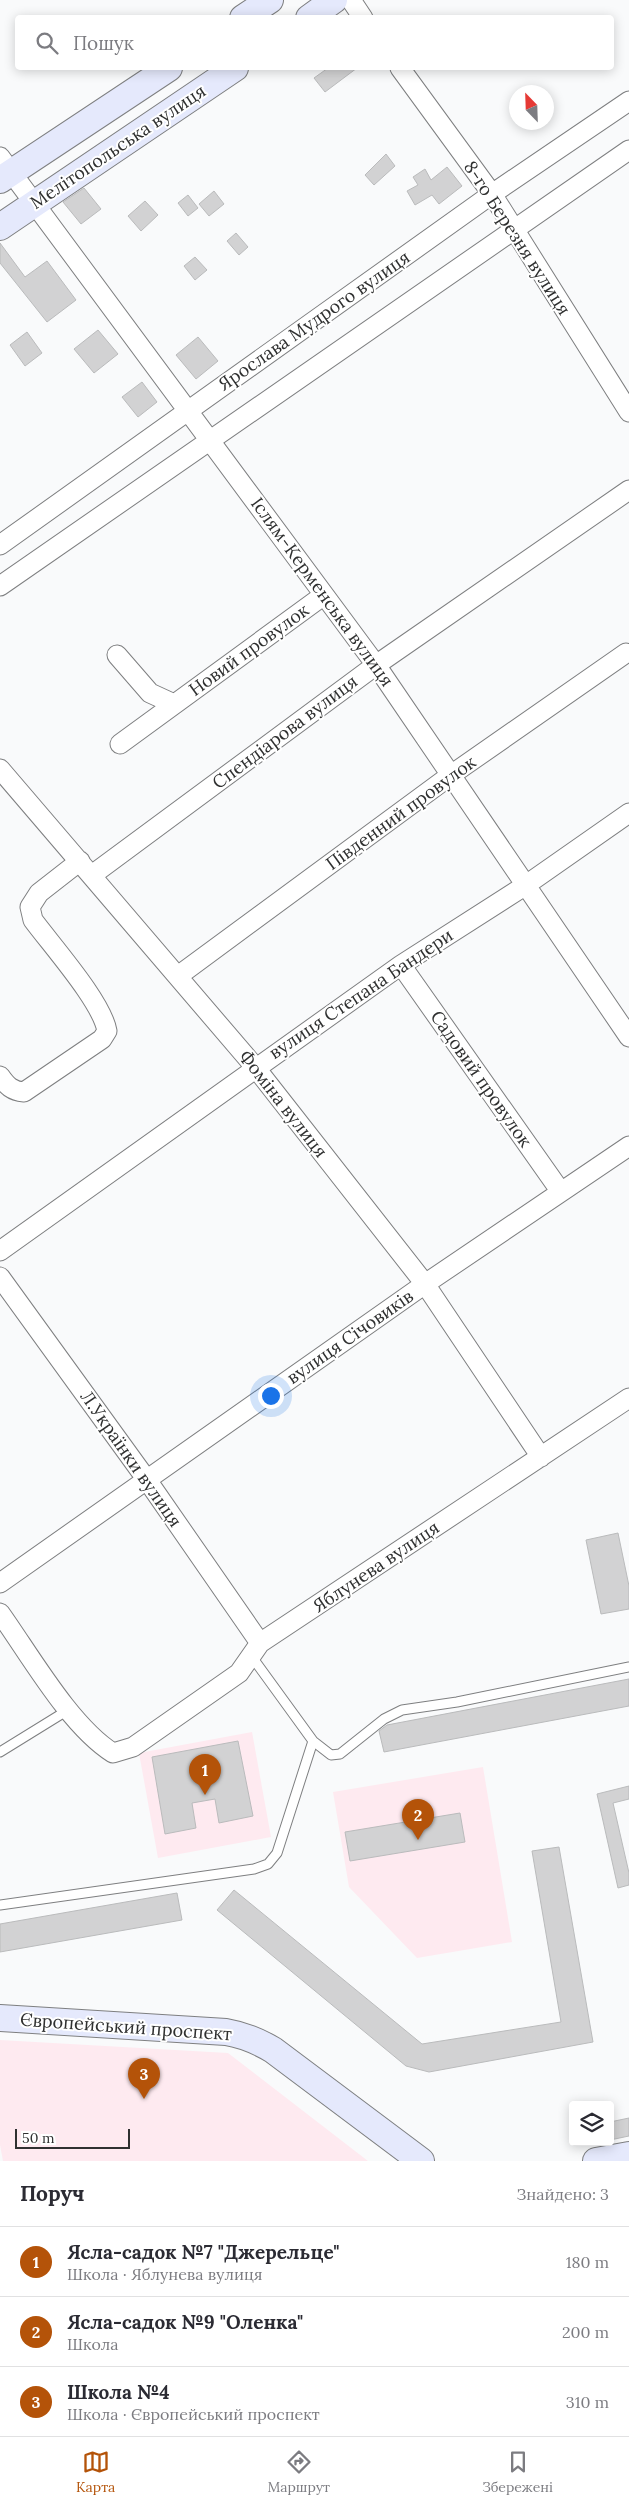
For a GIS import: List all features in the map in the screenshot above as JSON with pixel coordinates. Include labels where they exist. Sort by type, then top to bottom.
[{"type":"street","points":[[248,15],[270,0]]},
{"type":"street","points":[[313,15],[334,0]]},
{"type":"street","points":[[351,0],[362,15]]},
{"type":"street","points":[[4,170],[166,70]]},
{"type":"street","name":"Мелітопольська вулиця","points":[[0,227],[232,70]]},
{"type":"street","name":"8-го Березня вулиця","points":[[401,70],[492,194],[629,412]]},
{"type":"street","name":"Ярослава Мудрого вулиця","points":[[0,545],[492,194],[629,101]]},
{"type":"street","points":[[0,586],[629,150]]},
{"type":"street","name":"Іслям-Керменська вулиця","points":[[4,170],[35,204],[186,412],[211,440],[376,665],[629,1037]]},
{"type":"street","name":"Спендіарова вулиця","points":[[92,875],[376,665],[629,490]]},
{"type":"street","name":"Новий провулок","points":[[120,744],[324,595]]},
{"type":"street","name":"Південний провулок","points":[[178,976],[451,775],[626,653]]},
{"type":"street","name":"Новий провулок","points":[[117,655],[150,693],[174,704]]},
{"type":"street","name":"Фоміна вулиця","points":[[0,769],[255,1067],[424,1284],[541,1457]]},
{"type":"street","name":"вулиця Степана Бандери","points":[[0,1251],[255,1067],[401,965],[526,884],[629,813]]},
{"type":"street","points":[[0,1076],[8,1086],[24,1092],[102,1039],[107,1032],[105,1020],[93,1001],[33,920],[30,906],[39,893],[80,861]]},
{"type":"street","name":"Садовий провулок","points":[[401,965],[561,1192]]},
{"type":"street","name":"вулиця Січовиків","points":[[0,1583],[424,1284],[629,1146]]},
{"type":"street","name":"Л.Українки вулиця","points":[[0,1277],[147,1480],[256,1650]]},
{"type":"street","name":"Яблунева вулиця","points":[[68,1710],[96,1742],[113,1753],[133,1747],[239,1673],[256,1650],[629,1398]]},
{"type":"street","points":[[0,1613],[68,1710]]},
{"type":"street","name":"Європейський проспект","points":[[0,2018],[226,2032],[242,2035],[273,2050],[420,2161]]},
{"type":"street","points":[[596,2161],[629,2154]]},
{"type":"lane","points":[[256,1650],[313,1741],[331,1755],[340,1754],[384,1719],[402,1710],[457,1702],[629,1667]]},
{"type":"lane","points":[[0,1752],[68,1710]]},
{"type":"lane","points":[[0,1906],[254,1869],[268,1864],[277,1853],[313,1741]]},
{"type":"shaded area","points":[[252,1732],[271,1837],[158,1858],[139,1753]]},
{"type":"shaded area","points":[[483,1767],[512,1942],[417,1958],[349,1887],[333,1792]]},
{"type":"shaded area","points":[[0,2040],[228,2053],[368,2161],[3,2161],[0,2145]]},
{"type":"building","points":[[325,70],[354,70],[325,92],[314,78]]},
{"type":"building","points":[[386,154],[395,166],[374,185],[365,175]]},
{"type":"building","points":[[447,167],[462,186],[439,204],[432,195],[415,205],[407,191],[418,185],[413,177],[425,169],[431,180]]},
{"type":"building","points":[[84,188],[101,209],[81,224],[63,202]]},
{"type":"building","points":[[214,191],[224,204],[209,216],[199,204]]},
{"type":"building","points":[[188,195],[198,208],[188,216],[178,203]]},
{"type":"building","points":[[145,201],[158,215],[141,231],[128,216]]},
{"type":"building","points":[[236,233],[248,247],[239,255],[227,241]]},
{"type":"building","points":[[0,243],[25,277],[47,261],[76,300],[47,322],[0,263]]},
{"type":"building","points":[[195,257],[207,270],[195,280],[184,266]]},
{"type":"building","points":[[98,330],[118,354],[94,373],[74,349]]},
{"type":"building","points":[[27,332],[42,353],[25,366],[10,345]]},
{"type":"building","points":[[198,337],[218,361],[196,379],[176,355]]},
{"type":"building","points":[[142,382],[157,402],[138,417],[122,397]]},
{"type":"building","points":[[618,1533],[629,1586],[629,1609],[601,1614],[586,1540]]},
{"type":"building","points":[[629,1679],[629,1706],[384,1752],[379,1731],[387,1725]]},
{"type":"building","points":[[238,1741],[253,1816],[219,1823],[215,1799],[192,1803],[196,1828],[165,1834],[152,1757]]},
{"type":"building","points":[[629,1786],[629,1799],[613,1803],[629,1873],[629,1885],[618,1888],[597,1794]]},
{"type":"building","points":[[460,1813],[465,1842],[350,1861],[345,1832]]},
{"type":"building","points":[[559,1847],[593,2042],[429,2072],[406,2066],[217,1910],[234,1890],[422,2044],[561,2022],[532,1851]]},
{"type":"building","points":[[177,1893],[182,1920],[0,1952],[0,1924]]},
{"type":"building","points":[[629,2118],[629,2136],[614,2139],[614,2121]]},
{"type":"place","name":"Ясла-садок №7 \"Джерельце\"","points":[[205,1795]]},
{"type":"place","name":"Ясла-садок №9 \"Оленка\"","points":[[418,1840]]},
{"type":"place","name":"Школа №4","points":[[144,2099]]}]
